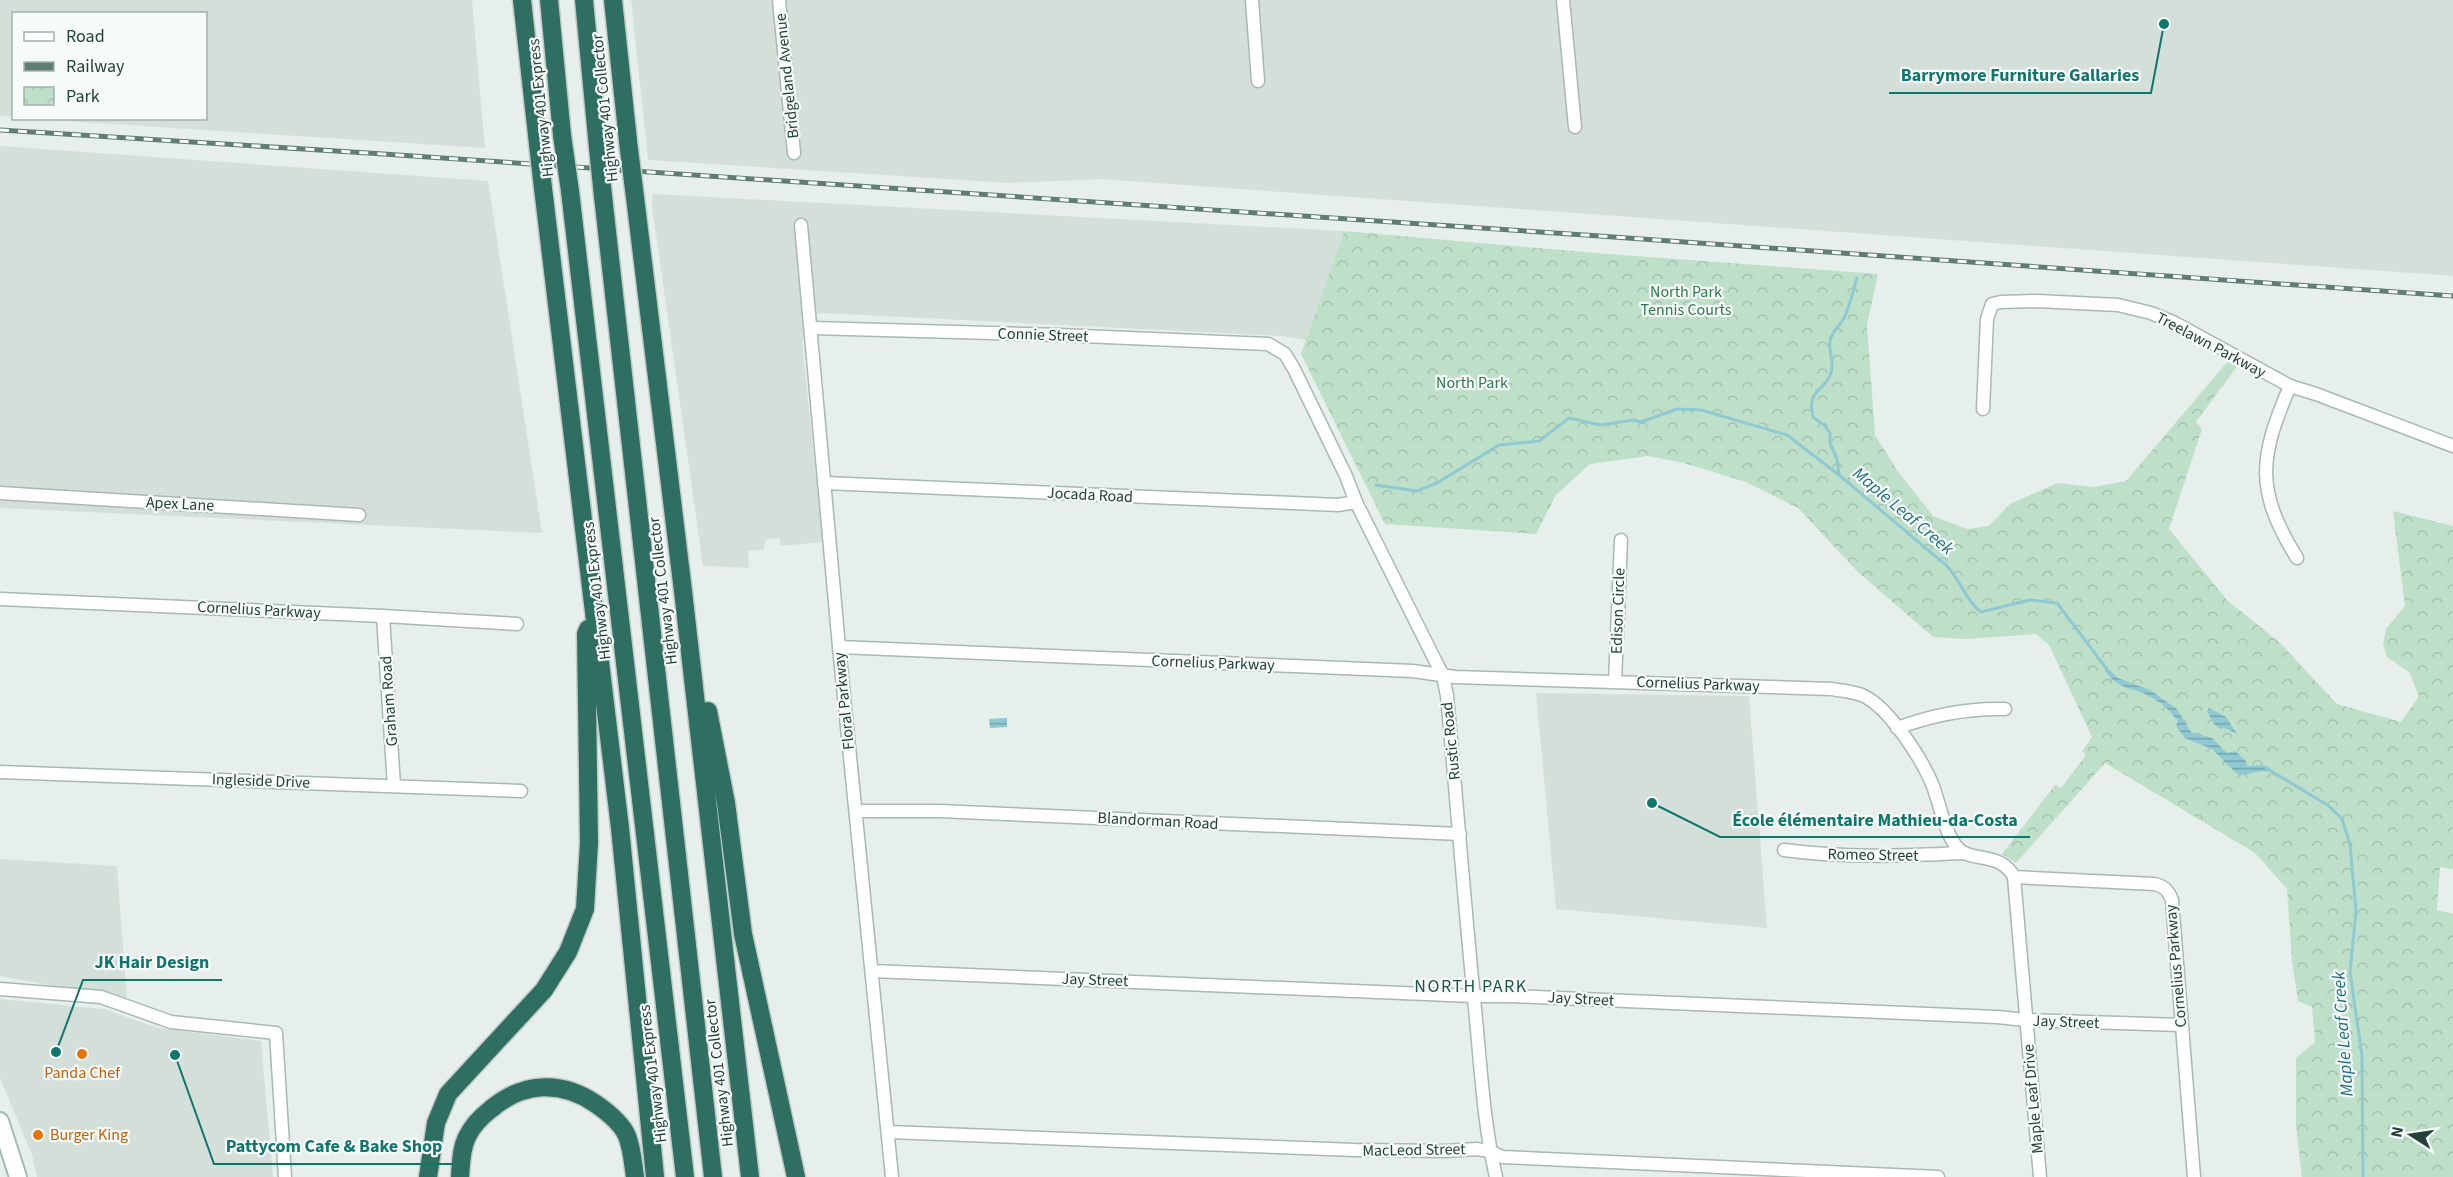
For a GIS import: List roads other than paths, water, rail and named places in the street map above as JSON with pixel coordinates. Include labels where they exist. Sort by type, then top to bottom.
[{"type":"highway","points":[[522,0],[620,828],[655,1177]]},
{"type":"highway","name":"Highway 401 Express","points":[[549,0],[562,135],[685,1177]]},
{"type":"highway","points":[[584,0],[603,196],[713,1177]]},
{"type":"highway","name":"Highway 401 Collector","points":[[613,0],[750,1177]]},
{"type":"highway","points":[[683,591],[726,803],[742,933],[796,1177]]},
{"type":"highway","points":[[428,1177],[435,1123],[448,1094],[544,990],[568,952],[585,909],[589,843],[586,634],[594,610]]},
{"type":"highway","points":[[460,1177],[461,1153],[467,1136],[483,1116],[504,1098],[519,1090],[554,1087],[580,1093],[606,1111],[627,1135],[635,1177]]},
{"type":"highway","points":[[743,1111],[756,1177]]},
{"type":"main road","points":[[0,1121],[18,1177]]},
{"type":"street","name":"Bridgeland Avenue","points":[[779,0],[794,153]]},
{"type":"street","points":[[1252,0],[1258,81]]},
{"type":"street","points":[[1563,0],[1575,127]]},
{"type":"street","name":"Floral Parkway","points":[[801,225],[839,647],[892,1177]]},
{"type":"street","name":"Treelawn Parkway","points":[[1983,409],[1987,319],[1992,304],[2037,301],[2118,305],[2151,313],[2175,323],[2290,386],[2453,446]]},
{"type":"street","name":"Connie Street","points":[[812,328],[1059,335],[1273,346]]},
{"type":"street","name":"Rustic Road","points":[[1273,346],[1285,354],[1294,369],[1346,476],[1356,502],[1443,676],[1447,696],[1460,834],[1473,996],[1490,1151],[1496,1177]]},
{"type":"street","points":[[2290,386],[2272,431],[2266,456],[2265,475],[2272,511],[2281,532],[2297,558]]},
{"type":"street","name":"Jocada Road","points":[[824,483],[1338,505],[1356,502]]},
{"type":"street","name":"Apex Lane","points":[[0,493],[359,515]]},
{"type":"street","name":"Edison Circle","points":[[1615,681],[1621,540]]},
{"type":"street","name":"Cornelius Parkway","points":[[0,599],[517,624]]},
{"type":"street","name":"Graham Road","points":[[383,616],[394,786]]},
{"type":"street","name":"Cornelius Parkway","points":[[839,647],[1413,671],[1443,676],[1852,692],[1864,696],[1882,710],[1917,756],[1932,783],[1947,830],[1962,853]]},
{"type":"street","points":[[1897,728],[1918,720],[1954,713],[2006,709]]},
{"type":"street","name":"Ingleside Drive","points":[[0,772],[521,791]]},
{"type":"street","name":"Blandorman Road","points":[[856,811],[951,812],[1460,834]]},
{"type":"street","name":"Romeo Street","points":[[1784,850],[1816,854],[1918,856],[1962,853]]},
{"type":"street","points":[[1962,853],[2000,862],[2010,870],[2014,877]]},
{"type":"street","name":"Cornelius Parkway","points":[[2014,877],[2163,886],[2172,900],[2194,1177]]},
{"type":"street","name":"Maple Leaf Drive","points":[[2014,877],[2040,1177]]},
{"type":"street","name":"Jay Street","points":[[872,971],[2181,1025]]},
{"type":"street","points":[[0,989],[101,998],[171,1022],[276,1033],[285,1177]]},
{"type":"street","name":"MacLeod Street","points":[[889,1132],[1344,1150],[1476,1149],[1490,1151],[1502,1157],[1938,1177]]},
{"type":"water","points":[[2108,669],[2118,678],[2150,690],[2177,709],[2191,732],[2212,738],[2227,753],[2235,751],[2246,761],[2247,766],[2264,765],[2270,768],[2268,772],[2237,774],[2212,749],[2185,738],[2176,726],[2178,721],[2162,704],[2114,681],[2105,670]]},
{"type":"water","points":[[2209,708],[2226,717],[2237,734],[2225,728],[2220,729],[2214,724],[2207,711]]},
{"type":"water","points":[[1007,718],[1007,727],[990,728],[989,719]]},
{"type":"waterway","points":[[1839,475],[1837,459],[1830,443],[1830,433],[1813,417],[1812,400],[1829,379],[1832,365],[1831,338],[1844,318],[1857,278]]},
{"type":"waterway","points":[[1376,485],[1417,491],[1437,483],[1499,445],[1539,441],[1569,418],[1600,425],[1634,420],[1641,422],[1677,409],[1701,410],[1787,435],[1839,475],[1947,566],[1972,603],[1981,612],[2030,600],[2057,603],[2109,672]]},
{"type":"waterway","name":"Maple Leaf Creek","points":[[2266,768],[2329,806],[2342,819],[2350,844],[2356,911],[2350,972],[2362,1056],[2363,1177]]},
{"type":"railway","points":[[0,130],[1585,235],[2453,296]]},
{"type":"place","name":"Barrymore Furniture Gallaries","points":[[2164,24]]},
{"type":"place","name":"École élémentaire Mathieu-da-Costa","points":[[1652,803]]},
{"type":"place","name":"JK Hair Design","points":[[56,1052]]},
{"type":"place","name":"Panda Chef","points":[[82,1054]]},
{"type":"place","name":"Pattycom Cafe & Bake Shop","points":[[175,1055]]},
{"type":"place","name":"Burger King","points":[[38,1135]]},
{"type":"district","name":"NORTH PARK","points":[[1471,986]]},
{"type":"park label","name":"North Park Tennis Courts","points":[[1686,301]]},
{"type":"park label","name":"North Park","points":[[1472,383]]}]
